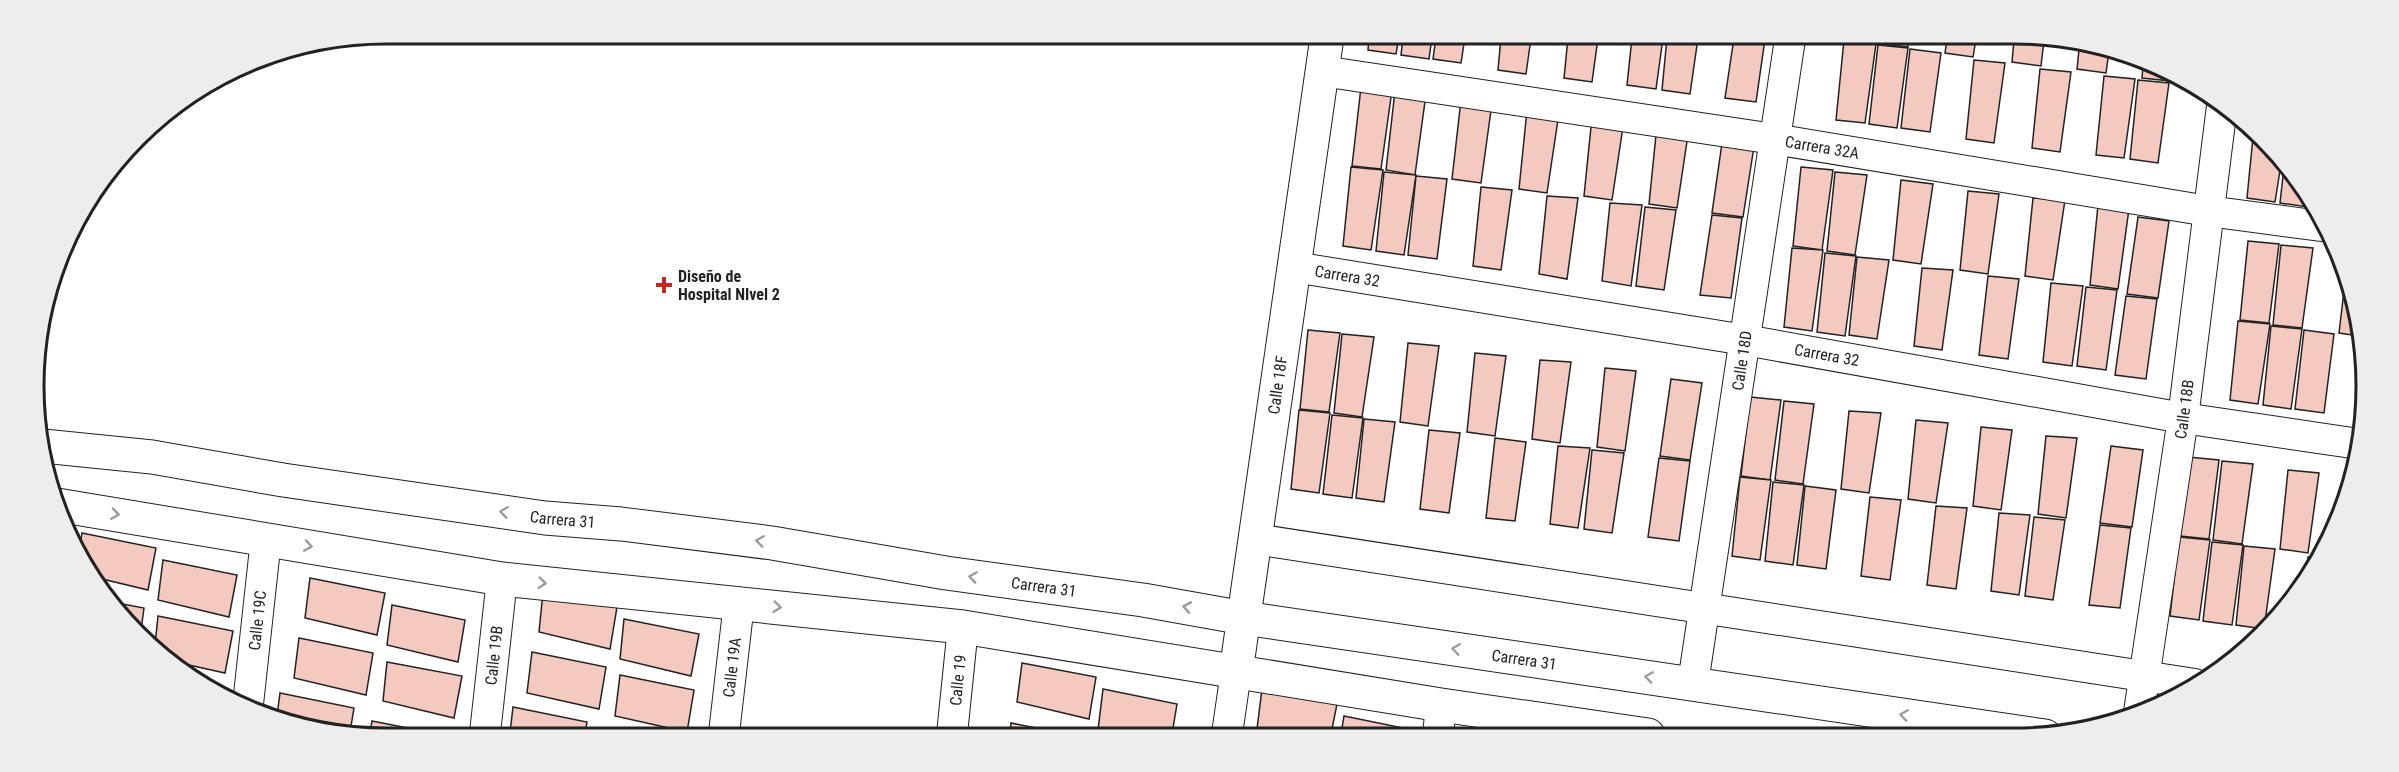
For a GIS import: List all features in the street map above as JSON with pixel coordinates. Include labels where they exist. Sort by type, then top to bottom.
[{"type":"main road","name":"Calle 18F","points":[[1236,672],[1326,44]]},
{"type":"main road","name":"Carrera 31","points":[[49,447],[152,457],[326,486],[545,518],[621,524],[761,541],[946,573],[1143,600],[1244,618],[1992,728]]},
{"type":"main road","points":[[66,506],[502,579],[963,627],[1236,672],[1440,720],[1551,728]]},
{"type":"street","name":"Calle 18D","points":[[1693,683],[1789,44]]},
{"type":"street","name":"Carrera 32A","points":[[1322,71],[1774,139],[2208,211],[2315,225]]},
{"type":"street","name":"Calle 18B","points":[[2140,703],[2183,418],[2221,113]]},
{"type":"street","name":"Carrera 32","points":[[1294,267],[1745,340],[2183,418],[2351,443]]},
{"type":"street","name":"Calle 19C","points":[[249,699],[266,538]]},
{"type":"street","points":[[1255,539],[2185,683]]},
{"type":"street","name":"Calle 19B","points":[[485,728],[502,579]]},
{"type":"street","name":"Calle 19A","points":[[725,728],[739,603]]},
{"type":"street","name":"Calle 19","points":[[953,728],[963,627]]},
{"type":"street","name":"Calle 18F","points":[[1228,728],[1236,672]]},
{"type":"building","points":[[1368,44],[1398,44],[1396,54],[1368,50]]},
{"type":"building","points":[[1402,44],[1431,44],[1429,59],[1401,55]]},
{"type":"building","points":[[1435,44],[1464,44],[1461,63],[1433,59]]},
{"type":"building","points":[[1500,44],[1530,44],[1526,74],[1498,70]]},
{"type":"building","points":[[1567,44],[1597,44],[1592,82],[1564,78]]},
{"type":"building","points":[[1631,44],[1662,44],[1656,89],[1627,85]]},
{"type":"building","points":[[1666,44],[1697,44],[1690,94],[1662,90]]},
{"type":"building","points":[[1733,44],[1764,44],[1756,102],[1725,98]]},
{"type":"building","points":[[1844,44],[1876,44],[1865,123],[1836,120]]},
{"type":"building","points":[[1879,44],[1908,44],[1908,47]]},
{"type":"building","points":[[1946,44],[1975,44],[1973,57],[1945,53]]},
{"type":"building","points":[[2014,44],[2043,45],[2041,66],[2012,62]]},
{"type":"building","points":[[1878,45],[1908,48],[1897,128],[1869,124]]},
{"type":"building","points":[[1910,49],[1941,53],[1930,132],[1901,128]]},
{"type":"building","points":[[2079,50],[2108,57],[2106,73],[2077,69]]},
{"type":"building","points":[[1974,60],[2005,63],[1994,143],[1966,139]]},
{"type":"building","points":[[2040,69],[2071,72],[2060,152],[2032,148]]},
{"type":"building","points":[[2143,69],[2167,81],[2142,78]]},
{"type":"building","points":[[2104,76],[2135,79],[2124,158],[2096,155]]},
{"type":"building","points":[[2138,80],[2169,83],[2158,163],[2130,159]]},
{"type":"building","points":[[1361,87],[1392,90],[1381,169],[1352,166]]},
{"type":"building","points":[[1395,91],[1426,94],[1415,175],[1386,170]]},
{"type":"building","points":[[1461,100],[1492,103],[1481,183],[1452,179]]},
{"type":"building","points":[[1527,110],[1559,113],[1547,193],[1519,189]]},
{"type":"building","points":[[1592,117],[1624,120],[1612,200],[1584,196]]},
{"type":"building","points":[[1657,125],[1689,128],[1677,208],[1649,204]]},
{"type":"building","points":[[1723,136],[1755,140],[1743,217],[1712,213]]},
{"type":"building","points":[[2253,142],[2280,171],[2275,202],[2247,198]]},
{"type":"building","points":[[1351,167],[1383,170],[1371,250],[1343,246]]},
{"type":"building","points":[[1801,167],[1833,170],[1822,250],[1793,246]]},
{"type":"building","points":[[1384,172],[1416,175],[1404,255],[1376,251]]},
{"type":"building","points":[[1835,172],[1867,175],[1855,255],[1827,251]]},
{"type":"building","points":[[2283,175],[2305,207],[2280,203]]},
{"type":"building","points":[[1416,176],[1447,179],[1437,259],[1408,255]]},
{"type":"building","points":[[1901,180],[1933,184],[1921,264],[1893,260]]},
{"type":"building","points":[[1481,187],[1512,190],[1501,270],[1473,266]]},
{"type":"building","points":[[1968,191],[1999,194],[1988,274],[1960,270]]},
{"type":"building","points":[[1547,196],[1578,198],[1567,279],[1539,274]]},
{"type":"building","points":[[2033,198],[2065,200],[2053,280],[2025,276]]},
{"type":"building","points":[[1610,203],[1642,205],[1631,286],[1602,281]]},
{"type":"building","points":[[2098,205],[2129,209],[2118,289],[2090,285]]},
{"type":"building","points":[[1645,207],[1676,210],[1664,290],[1636,286]]},
{"type":"building","points":[[1712,215],[1742,218],[1731,298],[1700,295]]},
{"type":"building","points":[[2138,217],[2169,221],[2158,298],[2127,294]]},
{"type":"building","points":[[2248,241],[2279,244],[2269,323],[2240,320]]},
{"type":"building","points":[[2281,245],[2313,248],[2302,328],[2273,325]]},
{"type":"building","points":[[1792,248],[1823,250],[1812,331],[1784,327]]},
{"type":"building","points":[[1825,253],[1856,256],[1845,336],[1817,332]]},
{"type":"building","points":[[1857,257],[1889,260],[1877,339],[1849,335]]},
{"type":"building","points":[[1922,268],[1953,270],[1942,350],[1914,346]]},
{"type":"building","points":[[1988,276],[2019,279],[2008,359],[1979,355]]},
{"type":"building","points":[[2051,283],[2083,286],[2072,366],[2043,362]]},
{"type":"building","points":[[2086,287],[2117,290],[2106,370],[2077,366]]},
{"type":"building","points":[[2343,295],[2352,335],[2339,333]]},
{"type":"building","points":[[2126,296],[2157,299],[2146,379],[2115,375]]},
{"type":"building","points":[[2238,321],[2270,324],[2258,404],[2230,400]]},
{"type":"building","points":[[2271,326],[2302,329],[2291,409],[2263,405]]},
{"type":"building","points":[[1308,330],[1340,333],[1329,412],[1300,409]]},
{"type":"building","points":[[2304,330],[2334,334],[2324,413],[2295,409]]},
{"type":"building","points":[[1342,334],[1374,337],[1362,417],[1334,413]]},
{"type":"building","points":[[1408,343],[1439,346],[1428,426],[1400,422]]},
{"type":"building","points":[[1475,353],[1506,356],[1495,436],[1467,432]]},
{"type":"building","points":[[1540,360],[1571,362],[1560,443],[1532,439]]},
{"type":"building","points":[[1605,368],[1636,371],[1625,451],[1597,447]]},
{"type":"building","points":[[1671,379],[1702,383],[1690,460],[1660,456]]},
{"type":"building","points":[[1750,397],[1781,400],[1770,480],[1741,476]]},
{"type":"building","points":[[1784,401],[1814,404],[1803,484],[1775,480]]},
{"type":"building","points":[[1299,410],[1330,413],[1319,493],[1291,489]]},
{"type":"building","points":[[1849,411],[1881,413],[1869,493],[1841,489]]},
{"type":"building","points":[[1332,415],[1363,418],[1352,498],[1323,494]]},
{"type":"building","points":[[1364,419],[1395,422],[1384,502],[1356,498]]},
{"type":"building","points":[[1916,420],[1948,423],[1936,503],[1908,499]]},
{"type":"building","points":[[1981,427],[2012,430],[2001,510],[1973,506]]},
{"type":"building","points":[[1429,430],[1460,433],[1449,513],[1420,509]]},
{"type":"building","points":[[2046,436],[2077,438],[2066,518],[2038,514]]},
{"type":"building","points":[[1495,438],[1526,442],[1515,521],[1486,518]]},
{"type":"building","points":[[1558,446],[1590,448],[1578,528],[1550,524]]},
{"type":"building","points":[[2111,446],[2143,450],[2132,527],[2100,523]]},
{"type":"building","points":[[1592,450],[1624,453],[1612,533],[1584,529]]},
{"type":"building","points":[[2188,457],[2219,460],[2209,539],[2180,536]]},
{"type":"building","points":[[1659,458],[1690,461],[1679,541],[1648,537]]},
{"type":"building","points":[[2222,461],[2253,464],[2242,544],[2213,540]]},
{"type":"building","points":[[2288,470],[2319,473],[2308,553],[2280,549]]},
{"type":"building","points":[[1740,477],[1771,480],[1760,560],[1732,556]]},
{"type":"building","points":[[1773,482],[1804,485],[1793,565],[1765,561]]},
{"type":"building","points":[[1805,486],[1836,490],[1826,569],[1797,565]]},
{"type":"building","points":[[1870,497],[1901,500],[1890,580],[1861,576]]},
{"type":"building","points":[[1936,506],[1967,508],[1956,589],[1927,585]]},
{"type":"building","points":[[1999,513],[2030,515],[2019,595],[1991,591]]},
{"type":"building","points":[[2034,517],[2065,520],[2053,600],[2025,596]]},
{"type":"building","points":[[2100,525],[2131,528],[2120,608],[2089,605]]},
{"type":"building","points":[[82,533],[156,548],[148,590],[103,579],[81,541]]},
{"type":"building","points":[[2179,537],[2210,540],[2199,620],[2170,616]]},
{"type":"building","points":[[2212,542],[2243,545],[2232,625],[2203,621]]},
{"type":"building","points":[[2244,546],[2275,549],[2266,617],[2255,628],[2236,625]]},
{"type":"building","points":[[163,560],[237,575],[229,617],[158,600]]},
{"type":"building","points":[[310,578],[385,593],[377,635],[305,618]]},
{"type":"building","points":[[543,592],[617,607],[610,649],[539,632]]},
{"type":"building","points":[[121,604],[144,608],[142,626]]},
{"type":"building","points":[[392,605],[465,620],[458,662],[387,645]]},
{"type":"building","points":[[158,616],[233,631],[225,673],[186,664],[156,640]]},
{"type":"building","points":[[624,619],[699,634],[691,676],[620,659]]},
{"type":"building","points":[[299,638],[373,653],[366,695],[294,678]]},
{"type":"building","points":[[532,652],[606,667],[599,709],[527,693]]},
{"type":"building","points":[[387,662],[462,676],[454,718],[383,701]]},
{"type":"building","points":[[1022,663],[1096,677],[1089,719],[1017,702]]},
{"type":"building","points":[[620,675],[694,690],[688,728],[669,728],[615,716]]},
{"type":"building","points":[[1103,689],[1177,704],[1173,728],[1098,728]]},
{"type":"building","points":[[1262,689],[1337,704],[1332,728],[1257,728]]},
{"type":"building","points":[[280,693],[354,708],[351,727],[319,722],[278,711]]},
{"type":"building","points":[[513,707],[587,722],[586,728],[511,728]]},
{"type":"building","points":[[1344,716],[1403,728],[1342,728]]},
{"type":"building","points":[[372,721],[408,728],[386,728],[371,728]]},
{"type":"building","points":[[1011,723],[1036,728],[1011,728]]},
{"type":"place","name":"Diseño de Hospital NIvel 2","points":[[664,285]]}]
